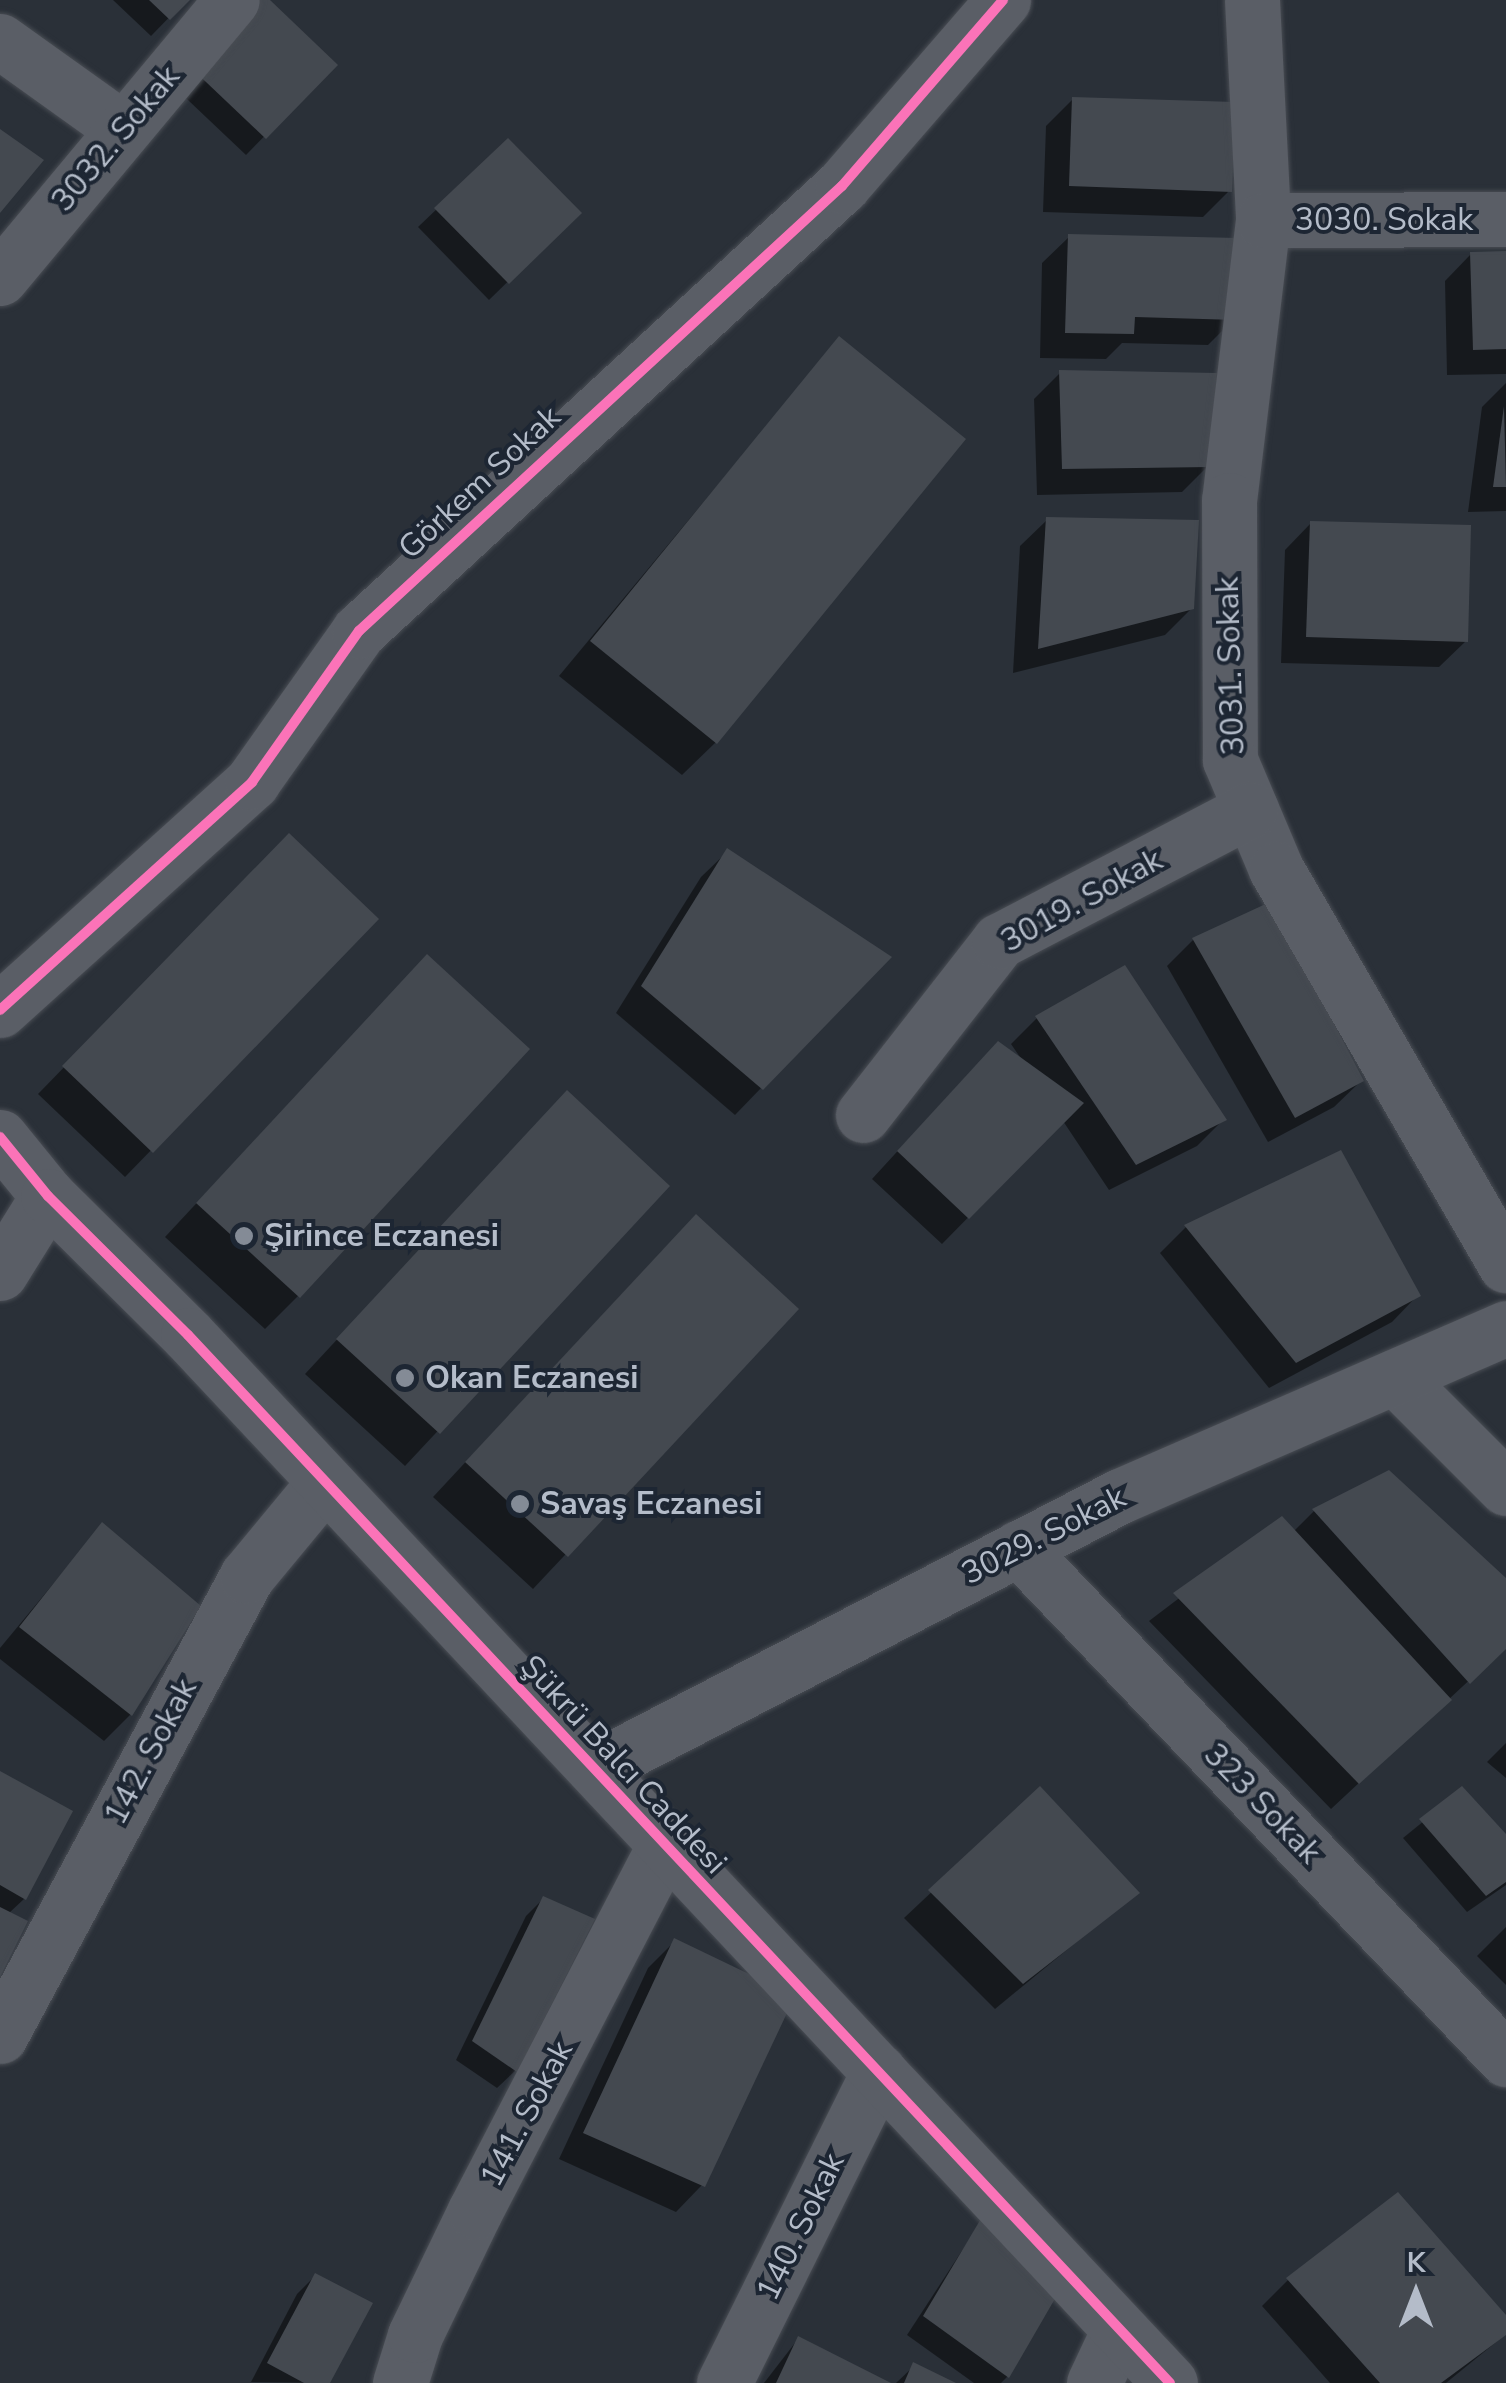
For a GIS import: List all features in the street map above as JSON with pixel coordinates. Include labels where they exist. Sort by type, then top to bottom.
[{"type":"street","name":"3032. Sokak","points":[[0,278],[232,0]]},
{"type":"street","name":"Görkem Sokak","points":[[0,1010],[252,782],[359,631],[842,186],[1003,0]]},
{"type":"street","name":"3031. Sokak","points":[[1252,0],[1263,220],[1228,520],[1230,760],[1276,869],[1506,1265]]},
{"type":"street","points":[[0,42],[124,130]]},
{"type":"street","name":"3030. Sokak","points":[[1263,220],[1506,219]]},
{"type":"street","name":"3019. Sokak","points":[[863,1115],[999,941],[1251,809]]},
{"type":"street","name":"Şükrü Balcı Caddesi","points":[[0,1137],[48,1196],[188,1335],[323,1484],[595,1768],[663,1849],[878,2071],[1118,2332],[1170,2383]]},
{"type":"street","points":[[0,1272],[48,1196]]},
{"type":"street","name":"3029. Sokak","points":[[595,1768],[1120,1496],[1506,1328]]},
{"type":"street","points":[[1395,1377],[1506,1488]]},
{"type":"street","name":"142. Sokak","points":[[0,2036],[247,1576],[323,1484]]},
{"type":"street","name":"323 Sokak","points":[[1018,1548],[1506,2059]]},
{"type":"street","name":"141. Sokak","points":[[400,2383],[415,2336],[466,2229],[663,1849]]},
{"type":"street","name":"140. Sokak","points":[[724,2383],[878,2071]]},
{"type":"street","points":[[1094,2383],[1118,2332]]},
{"type":"building","points":[[149,0],[190,0],[170,20]]},
{"type":"building","points":[[247,0],[270,0],[338,65],[266,139],[186,63]]},
{"type":"building","points":[[1072,97],[1235,102],[1232,192],[1069,186]]},
{"type":"building","points":[[0,129],[44,160],[0,213]]},
{"type":"building","points":[[508,138],[582,213],[509,284],[434,208]]},
{"type":"building","points":[[1068,234],[1238,238],[1237,320],[1135,317],[1134,334],[1065,333]]},
{"type":"building","points":[[1506,251],[1506,349],[1473,350],[1470,252]]},
{"type":"building","points":[[839,336],[966,439],[717,744],[590,641]]},
{"type":"building","points":[[1059,370],[1217,373],[1211,467],[1062,469]]},
{"type":"building","points":[[1504,406],[1506,487],[1493,487]]},
{"type":"building","points":[[1046,517],[1199,520],[1194,609],[1038,649]]},
{"type":"building","points":[[1310,521],[1471,525],[1468,642],[1306,637]]},
{"type":"building","points":[[289,833],[379,919],[153,1153],[62,1066]]},
{"type":"building","points":[[727,848],[892,957],[763,1090],[641,986]]},
{"type":"building","points":[[1270,902],[1364,1081],[1295,1118],[1192,938]]},
{"type":"building","points":[[427,954],[530,1049],[300,1298],[196,1203]]},
{"type":"building","points":[[1125,965],[1227,1120],[1136,1165],[1035,1016]]},
{"type":"building","points":[[998,1041],[1084,1103],[969,1219],[897,1151]]},
{"type":"building","points":[[567,1090],[670,1186],[440,1434],[336,1339]]},
{"type":"building","points":[[1341,1150],[1421,1296],[1296,1363],[1184,1225]]},
{"type":"building","points":[[696,1214],[799,1309],[568,1557],[465,1462]]},
{"type":"building","points":[[1389,1470],[1506,1578],[1506,1649],[1470,1684],[1312,1509]]},
{"type":"building","points":[[1282,1516],[1452,1700],[1359,1784],[1173,1593]]},
{"type":"building","points":[[102,1522],[201,1606],[132,1716],[19,1627]]},
{"type":"building","points":[[0,1771],[73,1811],[26,1900],[0,1885]]},
{"type":"building","points":[[1040,1786],[1140,1893],[1023,1984],[928,1890]]},
{"type":"building","points":[[1462,1786],[1506,1834],[1506,1882],[1486,1896],[1419,1819]]},
{"type":"building","points":[[543,1896],[595,1919],[517,2072],[472,2041]]},
{"type":"building","points":[[0,1907],[28,1921],[0,1977]]},
{"type":"building","points":[[674,1938],[795,1996],[705,2187],[583,2133]]},
{"type":"building","points":[[1398,2192],[1506,2315],[1506,2335],[1441,2383],[1380,2383],[1286,2278]]},
{"type":"building","points":[[982,2217],[1060,2290],[1009,2378],[923,2316]]},
{"type":"building","points":[[315,2273],[373,2303],[330,2383],[304,2383],[267,2363]]},
{"type":"building","points":[[798,2336],[891,2383],[776,2383]]},
{"type":"building","points":[[913,2362],[956,2383],[904,2383]]},
{"type":"cycle path","points":[[0,1010],[252,782],[359,631],[842,186],[1003,0]]},
{"type":"cycle path","points":[[0,1137],[48,1196],[188,1335],[1170,2383]]},
{"type":"place","name":"Şirince Eczanesi","points":[[244,1236]]},
{"type":"place","name":"Okan Eczanesi","points":[[405,1378]]},
{"type":"place","name":"Savaş Eczanesi","points":[[520,1504]]}]
